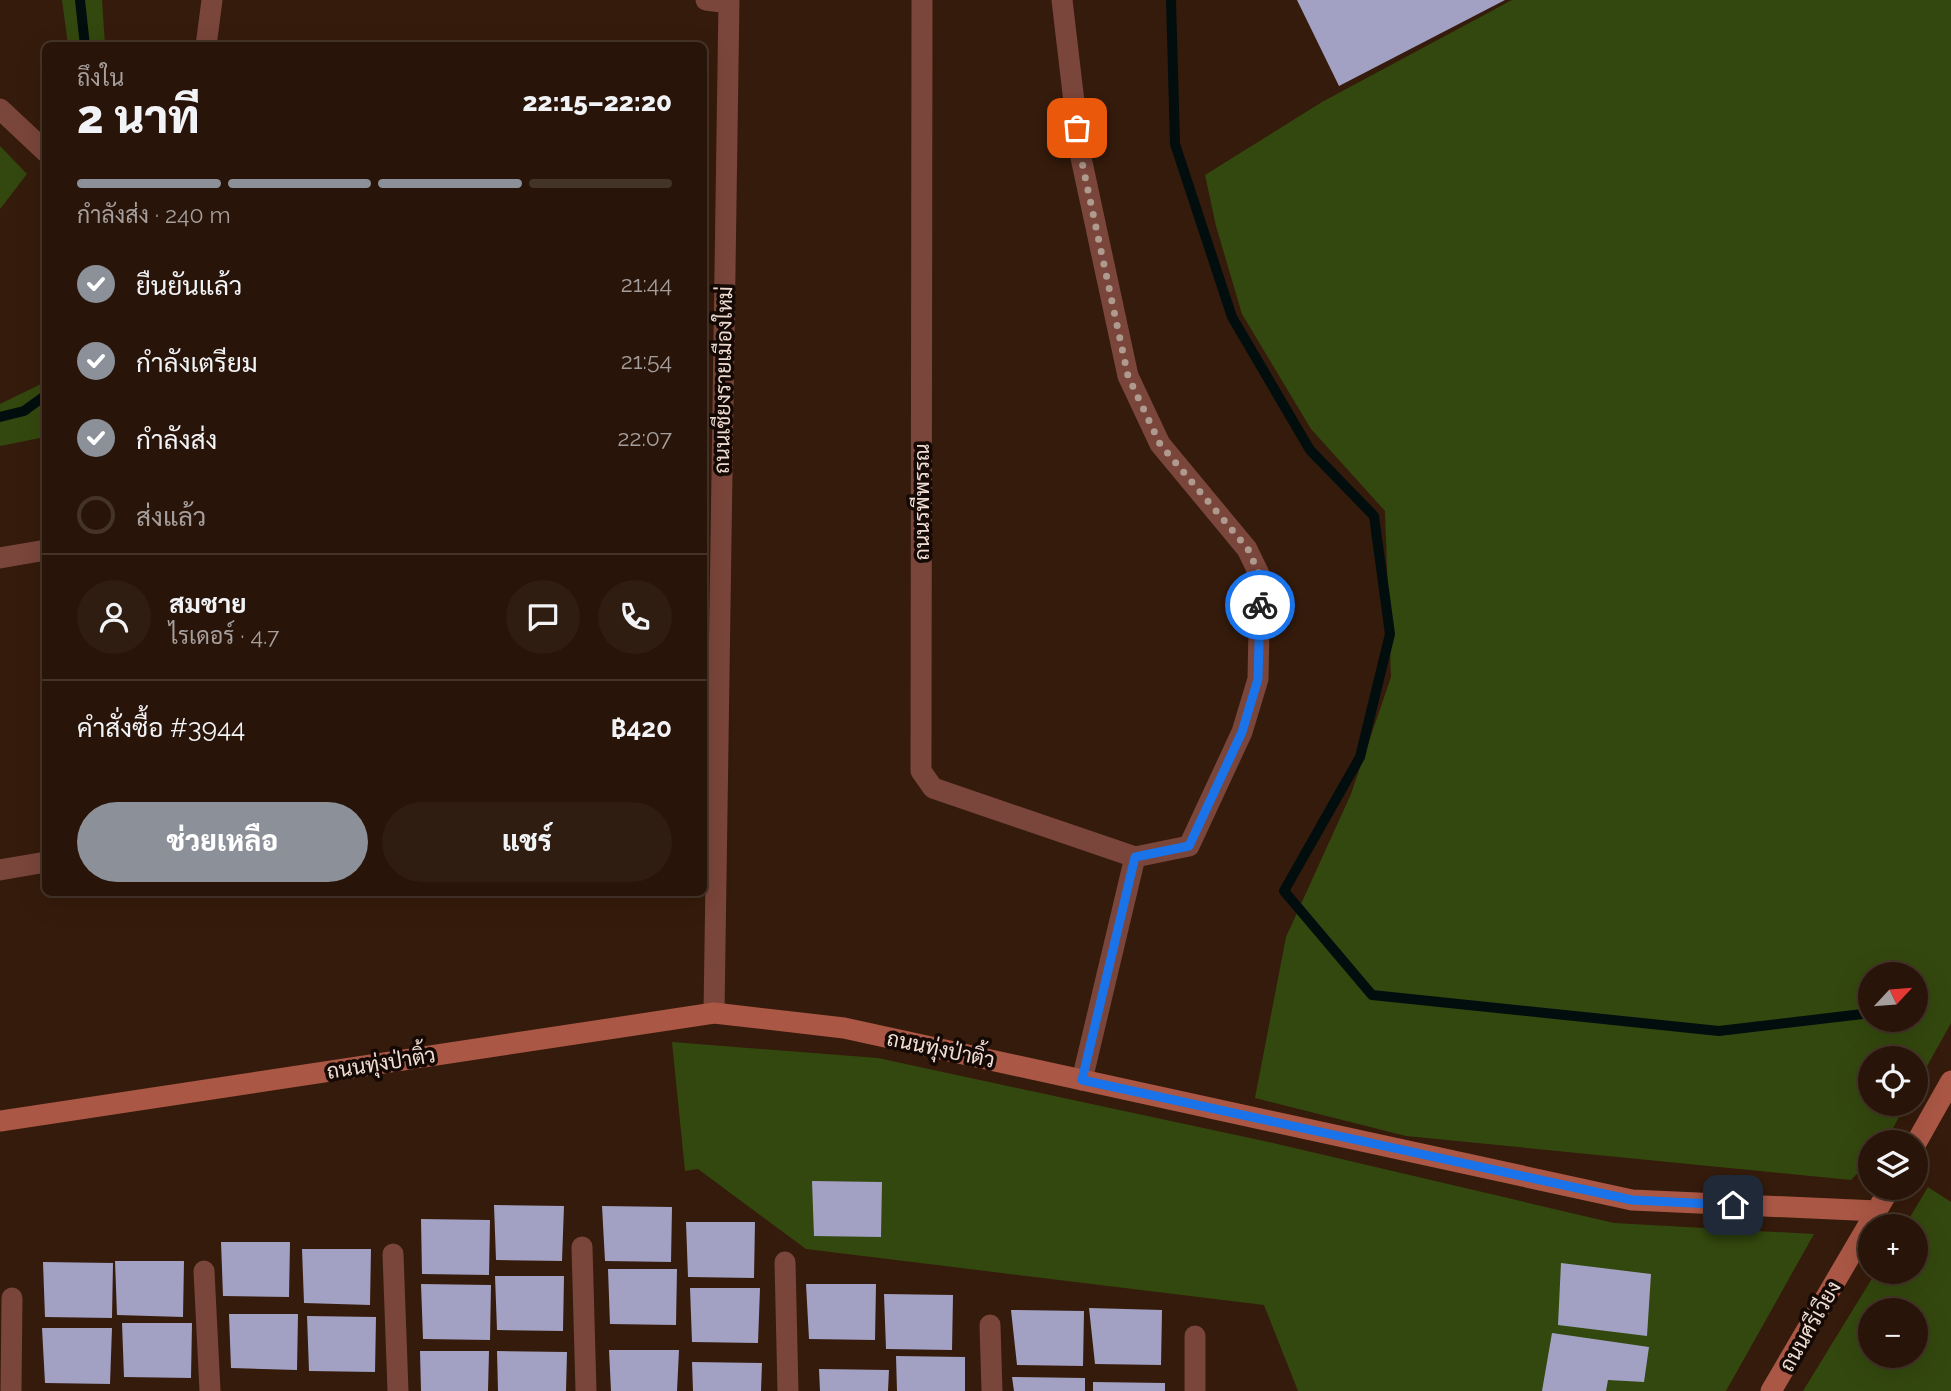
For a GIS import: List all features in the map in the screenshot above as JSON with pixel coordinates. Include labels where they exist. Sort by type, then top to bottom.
[{"type":"street","points":[[207,42],[212,0]]},
{"type":"street","points":[[706,0],[729,2]]},
{"type":"street","name":"ถนนรพีพรรณ","points":[[922,0],[921,771],[933,788],[1135,857]]},
{"type":"street","points":[[1062,0],[1080,153],[1128,376],[1160,444],[1248,549],[1260,576],[1258,679],[1242,732],[1189,846],[1135,857],[1082,1080]]},
{"type":"street","name":"ถนนเชียงรายเมืองใหม่","points":[[714,1013],[711,758],[729,2]]},
{"type":"street","points":[[0,109],[42,148]]},
{"type":"street","points":[[0,558],[42,551]]},
{"type":"street","points":[[0,870],[42,863]]},
{"type":"street","name":"ถนนทุ่งป่าติ้ว","points":[[0,1121],[714,1013],[844,1028],[1632,1200],[1877,1212]]},
{"type":"street","points":[[1923,1130],[1951,1081]]},
{"type":"street","name":"ถนนศรีเวียง","points":[[1771,1391],[1884,1200]]},
{"type":"street","points":[[582,1247],[586,1391]]},
{"type":"street","points":[[393,1254],[398,1391]]},
{"type":"street","points":[[785,1262],[788,1391]]},
{"type":"street","points":[[204,1271],[210,1391]]},
{"type":"street","points":[[11,1391],[12,1298]]},
{"type":"street","points":[[990,1325],[992,1391]]},
{"type":"street","points":[[1195,1336],[1195,1391]]},
{"type":"green space","points":[[62,0],[102,0],[105,42],[68,42]]},
{"type":"green space","points":[[1512,0],[1951,0],[1951,1023],[1928,1064],[1928,1046],[1858,1046],[1858,1116],[1900,1116],[1892,1130],[1858,1130],[1858,1173],[1851,1180],[1406,1136],[1255,1098],[1286,937],[1351,794],[1391,677],[1385,511],[1311,429],[1242,314],[1216,226],[1205,175],[1322,102]]},
{"type":"green space","points":[[0,146],[27,174],[0,209]]},
{"type":"green space","points":[[42,383],[42,438],[0,446],[0,404]]},
{"type":"green space","points":[[672,1042],[878,1058],[1273,1143],[1614,1223],[1814,1234],[1726,1391],[1298,1391],[1264,1305],[806,1249],[698,1169],[685,1171]]},
{"type":"green space","points":[[1928,1187],[1951,1202],[1951,1391],[1803,1391],[1858,1301],[1858,1368],[1928,1368],[1928,1298],[1860,1298],[1869,1284],[1928,1284],[1928,1214],[1912,1214],[1920,1200],[1928,1200]]},
{"type":"building","points":[[1297,0],[1505,0],[1339,86]]},
{"type":"building","points":[[812,1181],[882,1182],[881,1237],[814,1236]]},
{"type":"building","points":[[494,1205],[564,1206],[562,1261],[496,1260]]},
{"type":"building","points":[[602,1206],[672,1207],[671,1262],[605,1261]]},
{"type":"building","points":[[421,1219],[490,1220],[489,1275],[422,1274]]},
{"type":"building","points":[[686,1222],[755,1222],[754,1278],[688,1277]]},
{"type":"building","points":[[221,1242],[290,1242],[289,1297],[223,1296]]},
{"type":"building","points":[[302,1249],[371,1249],[370,1305],[304,1303]]},
{"type":"building","points":[[115,1261],[184,1261],[183,1317],[117,1315]]},
{"type":"building","points":[[43,1262],[113,1263],[112,1318],[45,1317]]},
{"type":"building","points":[[1561,1263],[1651,1274],[1647,1336],[1558,1325]]},
{"type":"building","points":[[608,1269],[677,1269],[676,1325],[610,1324]]},
{"type":"building","points":[[495,1276],[564,1276],[563,1331],[497,1330]]},
{"type":"building","points":[[421,1284],[491,1285],[490,1340],[423,1339]]},
{"type":"building","points":[[806,1284],[876,1284],[875,1340],[809,1339]]},
{"type":"building","points":[[690,1288],[760,1288],[758,1343],[692,1342]]},
{"type":"building","points":[[884,1294],[953,1295],[952,1350],[886,1349]]},
{"type":"building","points":[[1089,1308],[1162,1310],[1161,1365],[1095,1364]]},
{"type":"building","points":[[1011,1310],[1084,1311],[1083,1366],[1017,1365]]},
{"type":"building","points":[[229,1314],[298,1314],[297,1370],[231,1368]]},
{"type":"building","points":[[307,1316],[376,1317],[375,1372],[309,1371]]},
{"type":"building","points":[[122,1323],[192,1323],[191,1378],[124,1377]]},
{"type":"building","points":[[42,1328],[112,1328],[110,1384],[45,1383]]},
{"type":"building","points":[[1552,1333],[1649,1347],[1644,1382],[1608,1380],[1606,1391],[1542,1391]]},
{"type":"building","points":[[609,1350],[679,1350],[677,1391],[611,1391]]},
{"type":"building","points":[[420,1351],[489,1351],[488,1391],[421,1391]]},
{"type":"building","points":[[497,1351],[567,1352],[566,1391],[498,1391]]},
{"type":"building","points":[[896,1356],[965,1357],[965,1391],[897,1391]]},
{"type":"building","points":[[692,1362],[762,1363],[761,1391],[693,1391]]},
{"type":"building","points":[[819,1369],[889,1370],[888,1391],[820,1391]]},
{"type":"building","points":[[1012,1377],[1085,1378],[1085,1391],[1014,1391]]},
{"type":"building","points":[[1093,1382],[1165,1383],[1165,1391],[1093,1391]]},
{"type":"waterway","points":[[80,0],[85,42]]},
{"type":"waterway","points":[[1171,0],[1175,144],[1232,317],[1310,450],[1374,516],[1390,634],[1360,757],[1284,891],[1372,995],[1719,1031],[1858,1015]]},
{"type":"waterway","points":[[0,417],[24,411],[42,398]]},
{"type":"way so far","points":[[1077,128],[1128,376],[1160,444],[1248,549],[1260,576],[1260,605]]},
{"type":"route","points":[[1260,605],[1258,679],[1242,732],[1189,846],[1135,857],[1082,1080],[1632,1200],[1733,1205]]}]
